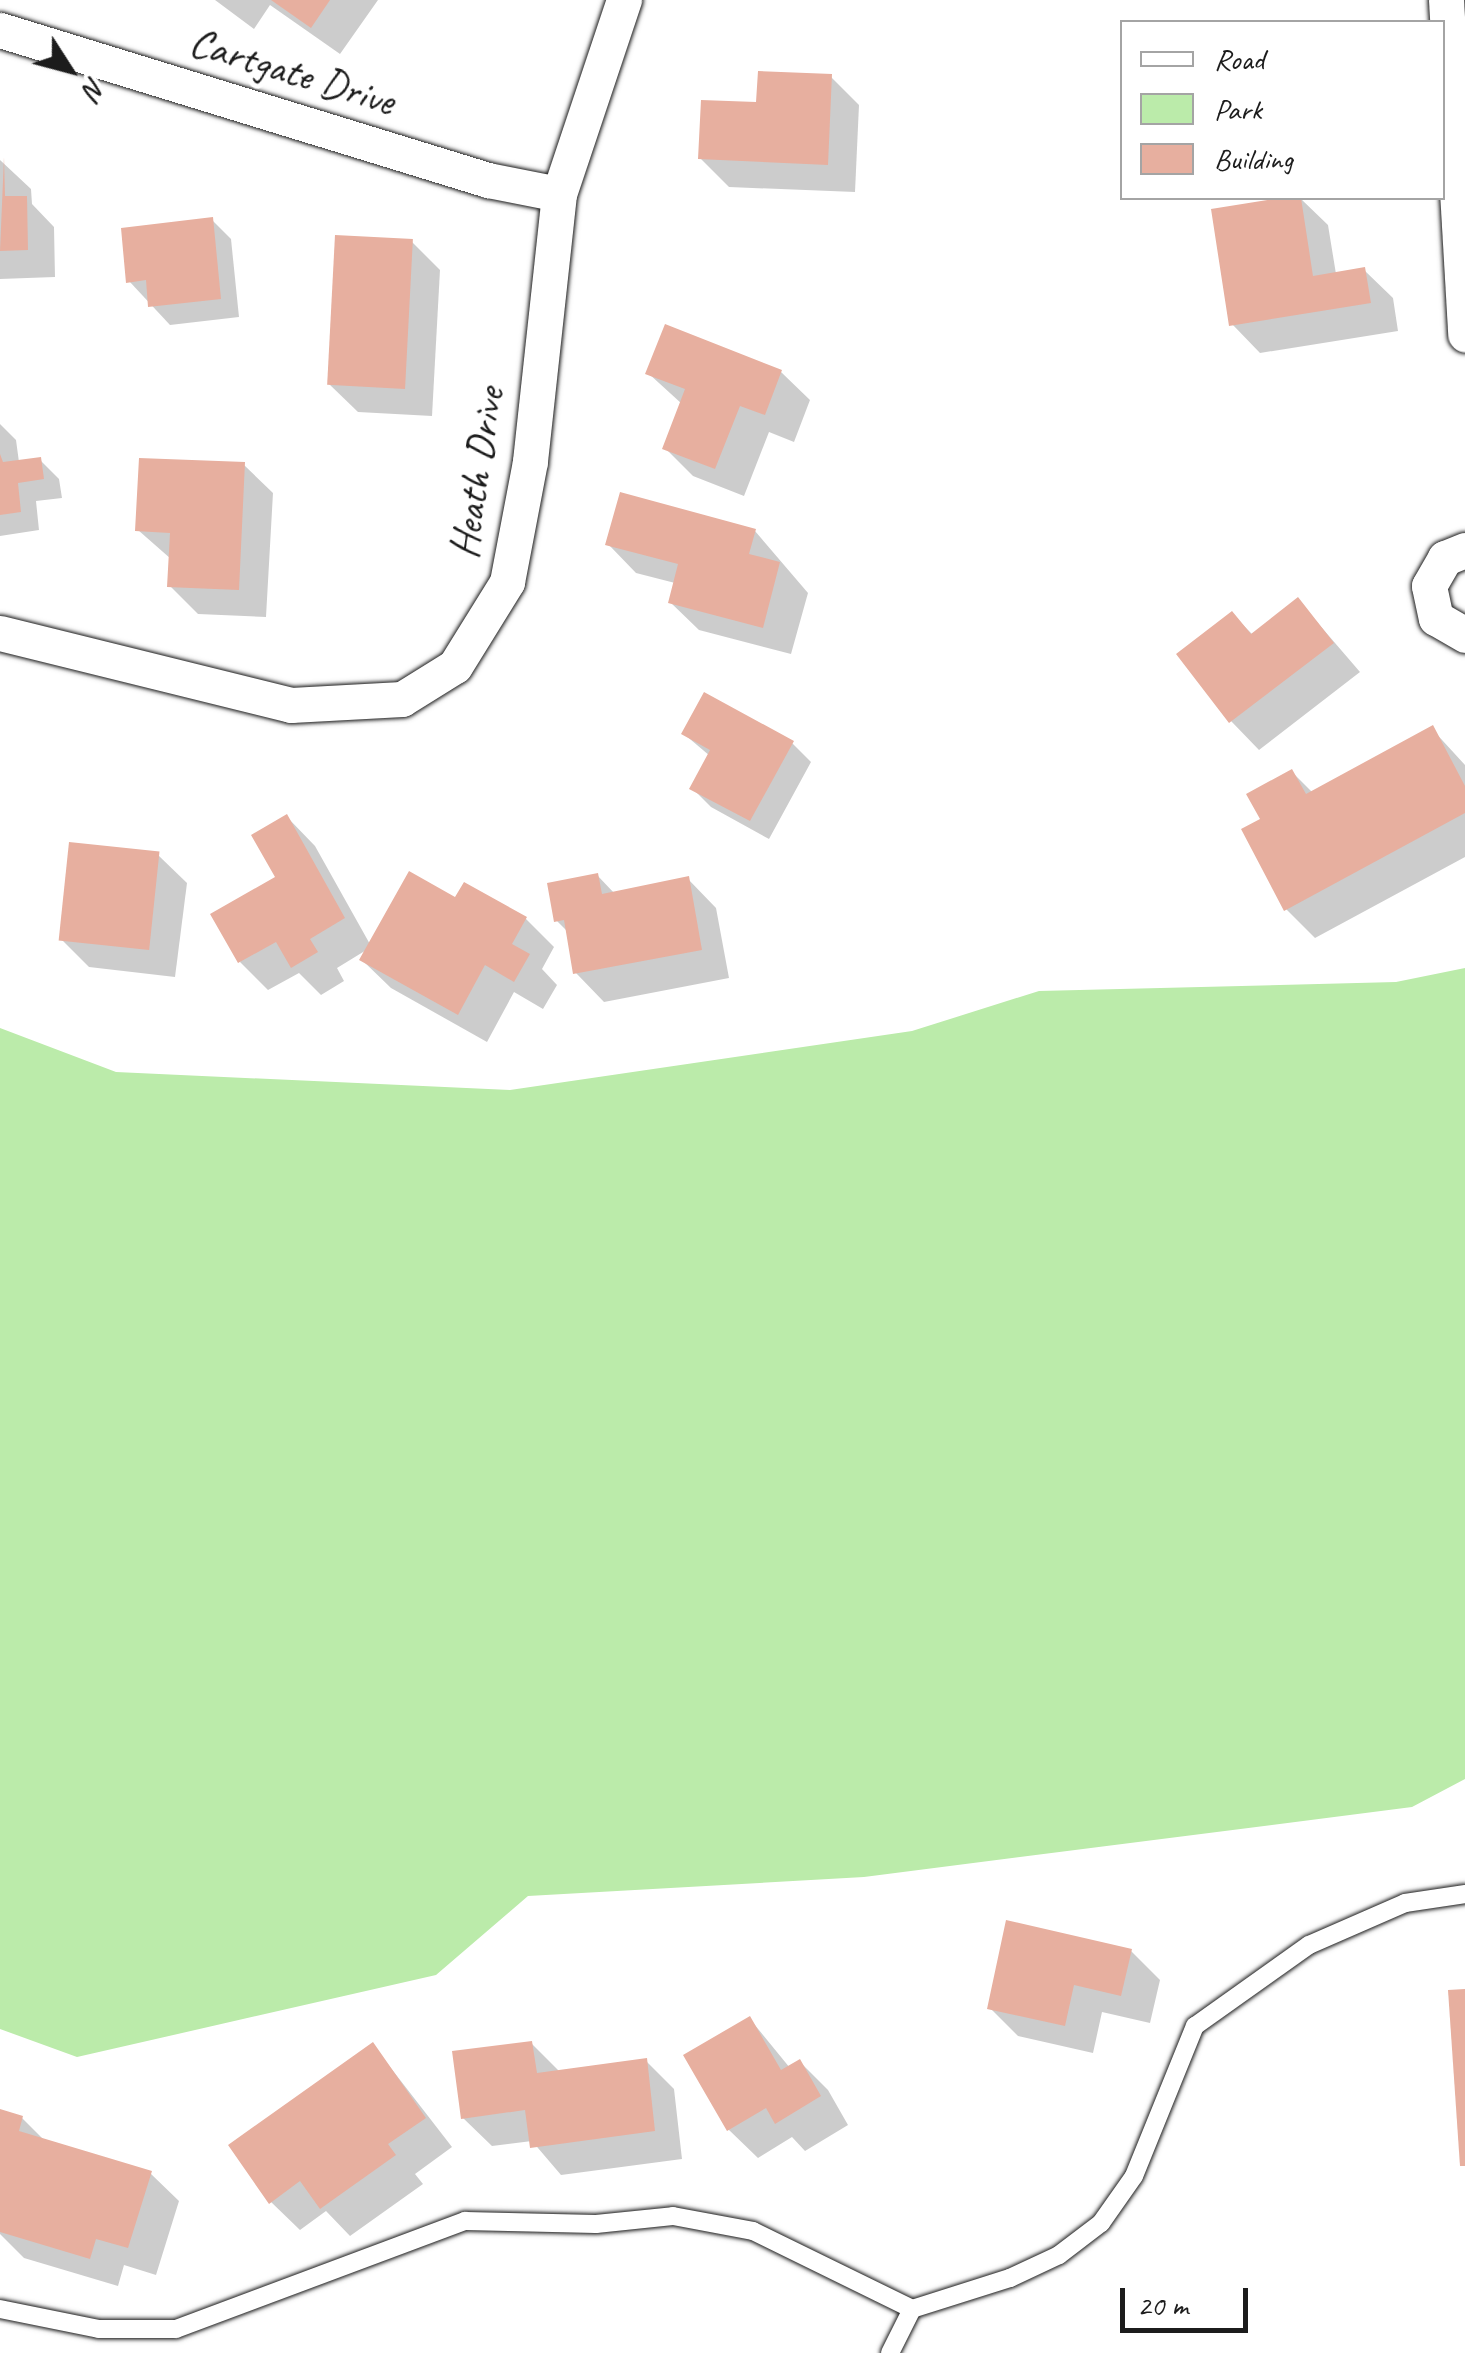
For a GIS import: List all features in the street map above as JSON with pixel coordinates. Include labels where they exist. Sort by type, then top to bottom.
[{"type":"street","name":"Heath Drive","points":[[0,632],[290,706],[402,699],[454,666],[507,582],[530,461],[559,194],[624,0]]},
{"type":"street","points":[[1446,0],[1465,334]]},
{"type":"street","name":"Cartgate Drive","points":[[0,30],[488,180],[559,194]]},
{"type":"street","points":[[1465,550],[1445,558],[1428,586],[1436,618],[1465,635]]},
{"type":"lane","points":[[0,2308],[99,2329],[176,2329],[465,2222],[596,2224],[672,2216],[754,2231],[912,2309],[1010,2278],[1060,2255],[1101,2223],[1134,2176],[1195,2026],[1309,1946],[1405,1904],[1465,1894]]},
{"type":"lane","points":[[890,2353],[912,2309]]},
{"type":"green space","points":[[1465,968],[1465,1779],[1412,1807],[864,1877],[528,1896],[436,1975],[77,2057],[0,2029],[0,1028],[116,1072],[510,1090],[912,1031],[1039,991],[1396,982]]},
{"type":"building","points":[[271,0],[330,0],[311,28]]},
{"type":"building","points":[[758,71],[832,74],[828,165],[698,159],[701,100],[756,102]]},
{"type":"building","points":[[4,157],[5,196],[27,196],[28,250],[0,251]]},
{"type":"building","points":[[1267,200],[1301,200],[1313,276],[1365,267],[1371,303],[1229,326],[1211,209]]},
{"type":"building","points":[[213,217],[221,299],[148,307],[146,280],[126,283],[121,228]]},
{"type":"building","points":[[335,235],[413,239],[405,389],[327,385]]},
{"type":"building","points":[[665,324],[782,370],[765,415],[740,406],[715,469],[662,449],[685,389],[645,374]]},
{"type":"building","points":[[0,454],[3,462],[41,457],[44,479],[18,483],[21,512],[0,515]]},
{"type":"building","points":[[139,458],[245,462],[239,590],[167,587],[170,533],[135,531]]},
{"type":"building","points":[[620,492],[756,529],[749,554],[780,562],[763,628],[668,603],[678,564],[605,545]]},
{"type":"building","points":[[1298,597],[1334,643],[1229,723],[1176,654],[1232,611],[1251,634]]},
{"type":"building","points":[[704,692],[794,741],[750,821],[689,789],[710,750],[681,734]]},
{"type":"building","points":[[1433,725],[1465,786],[1465,813],[1284,911],[1241,829],[1260,819],[1246,794],[1292,769],[1306,794]]},
{"type":"building","points":[[287,814],[345,918],[310,939],[318,952],[291,968],[276,942],[238,963],[210,914],[275,877],[251,835]]},
{"type":"building","points":[[69,842],[160,852],[149,950],[59,940]]},
{"type":"building","points":[[409,871],[455,897],[464,882],[527,917],[512,944],[530,954],[514,982],[485,965],[458,1015],[359,960]]},
{"type":"building","points":[[598,873],[602,894],[689,876],[702,950],[573,974],[564,920],[554,922],[547,883]]},
{"type":"building","points":[[1006,1920],[1132,1949],[1121,1996],[1074,1985],[1065,2026],[987,2009]]},
{"type":"building","points":[[1465,1989],[1465,2166],[1460,2166],[1448,1990]]},
{"type":"building","points":[[750,2016],[781,2070],[800,2059],[821,2096],[775,2124],[766,2108],[727,2131],[683,2055]]},
{"type":"building","points":[[532,2041],[537,2073],[647,2058],[655,2131],[530,2148],[525,2110],[461,2119],[452,2051]]},
{"type":"building","points":[[373,2042],[426,2118],[388,2144],[396,2155],[320,2209],[300,2181],[269,2204],[228,2145]]},
{"type":"building","points":[[0,2109],[23,2116],[19,2131],[152,2171],[128,2248],[96,2239],[90,2259],[0,2232]]}]
